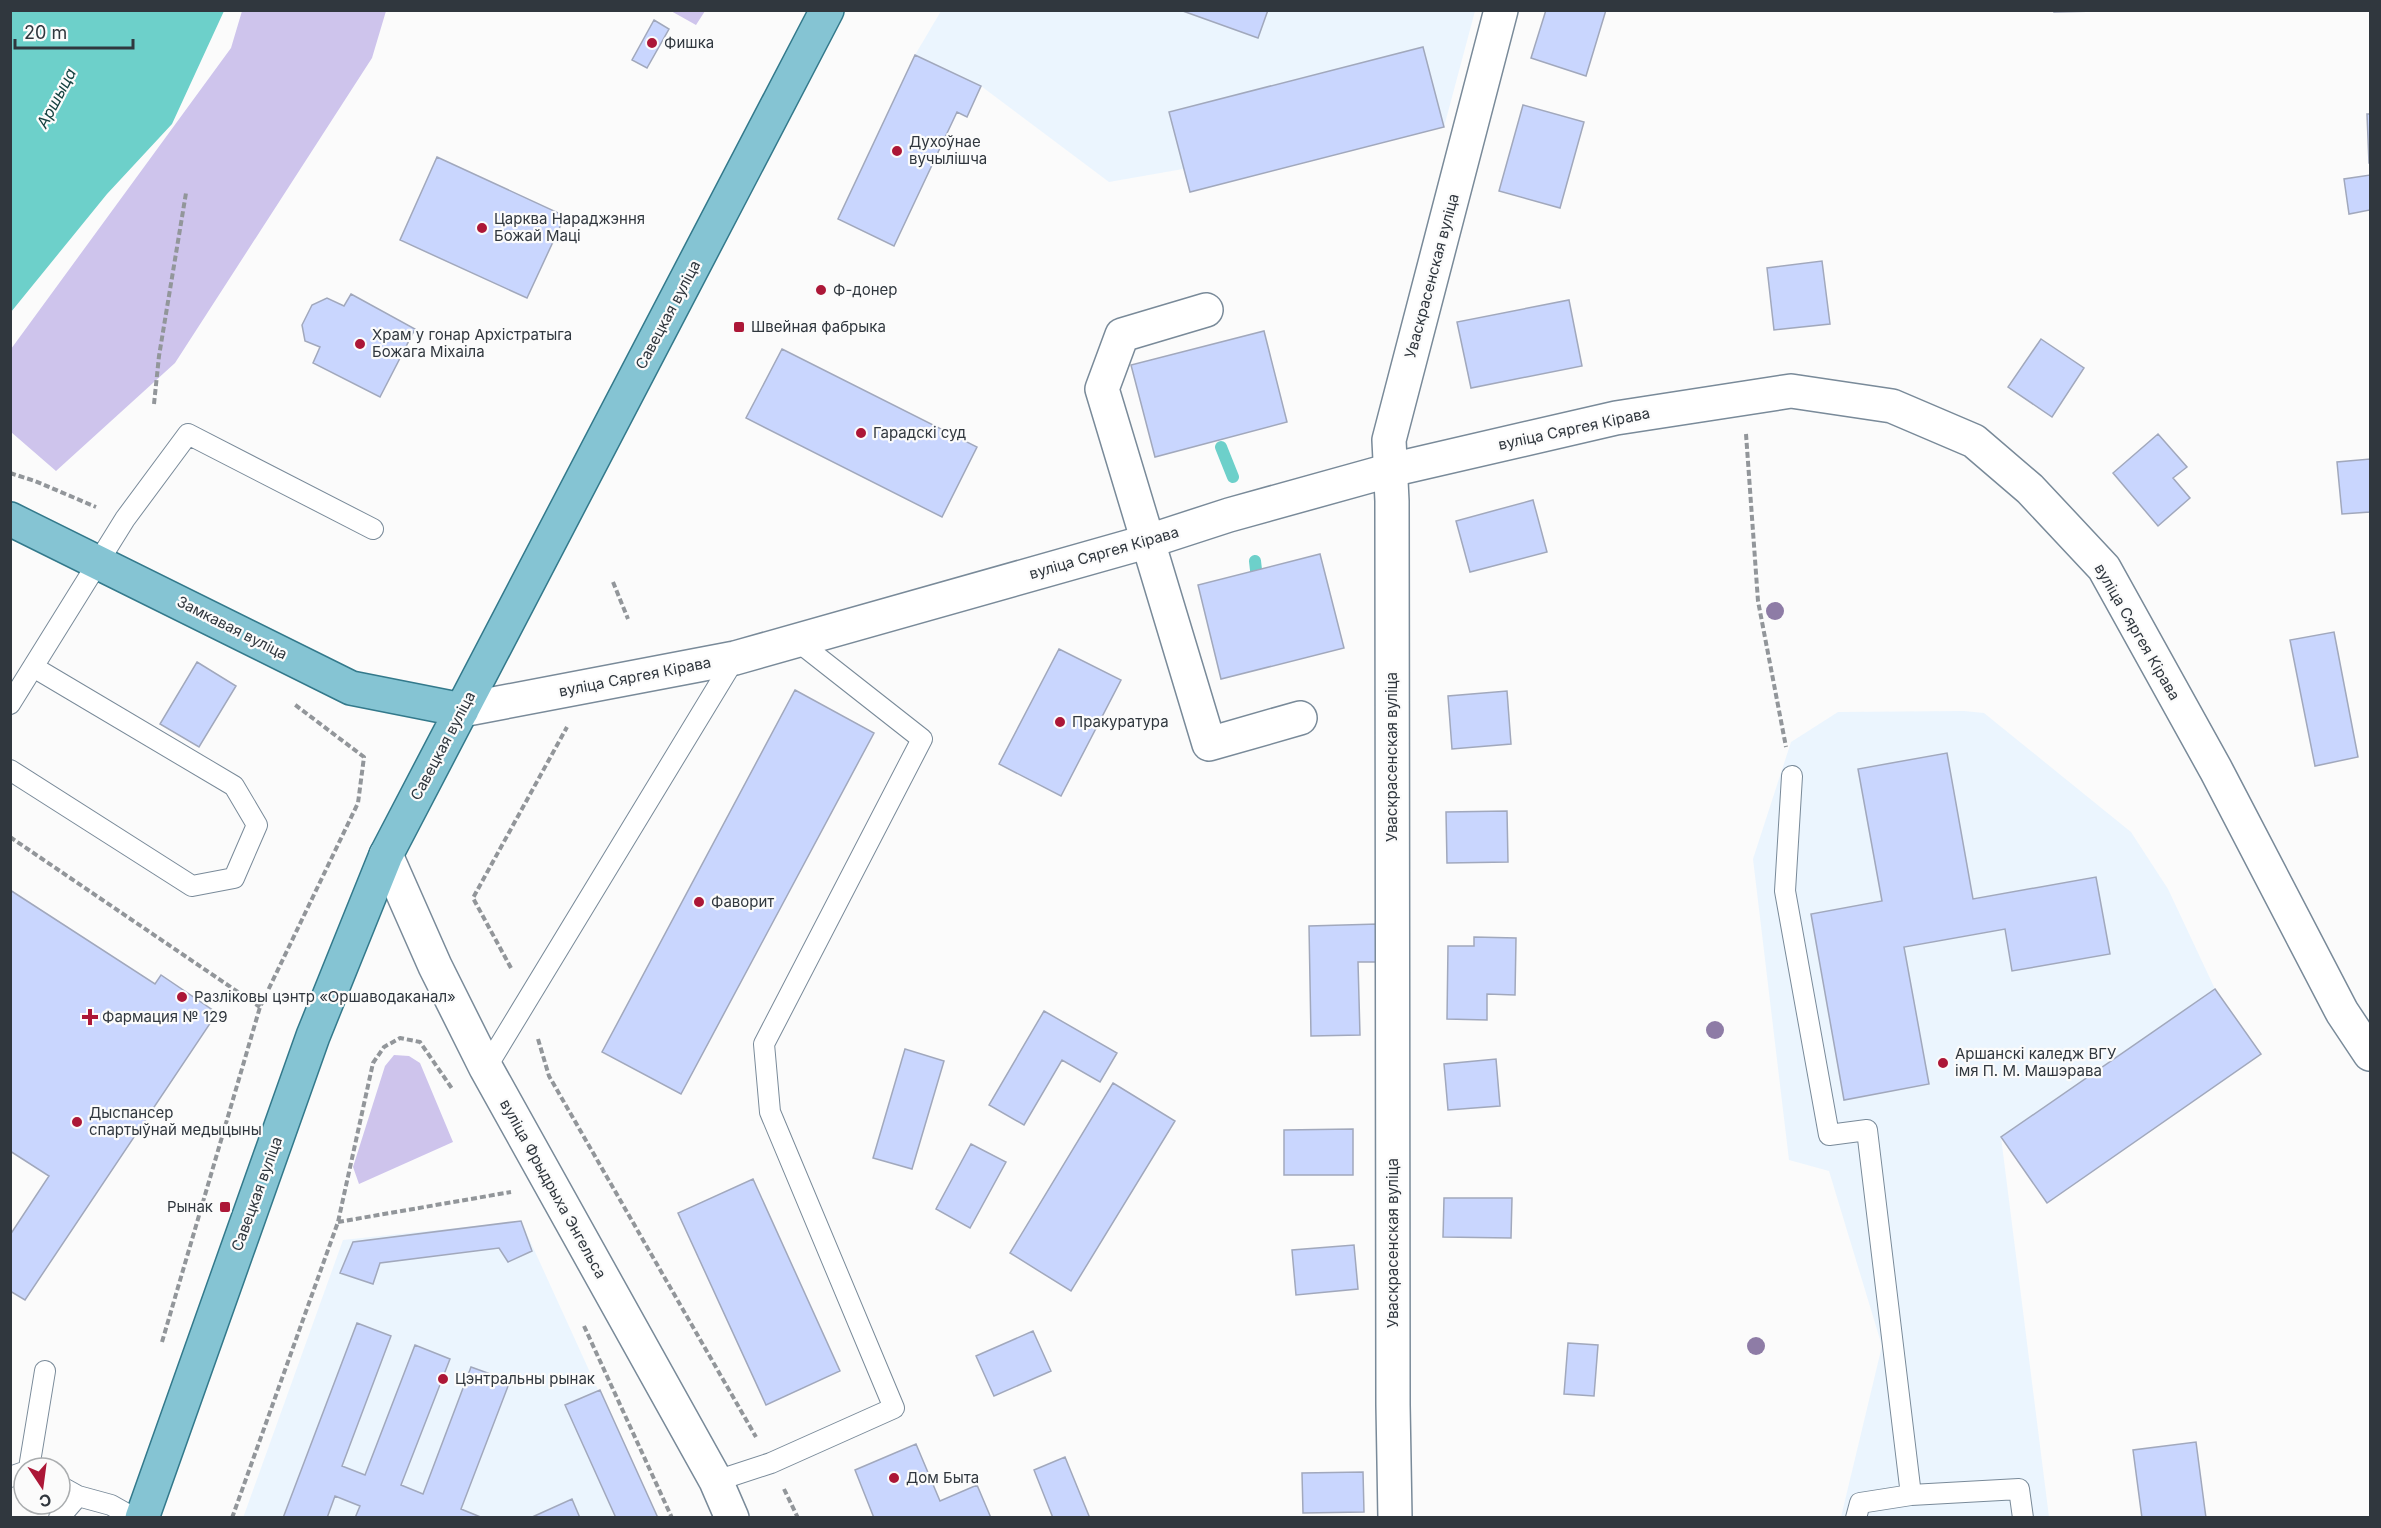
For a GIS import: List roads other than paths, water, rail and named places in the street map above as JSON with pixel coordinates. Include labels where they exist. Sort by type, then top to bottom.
[{"type":"main road","name":"Савецкая вуліца","points":[[142,1518],[313,1036],[386,855],[827,10]]},
{"type":"main road","name":"Замкавая вуліца","points":[[10,519],[99,561],[351,688],[462,710]]},
{"type":"street","name":"Уваскрасенская вуліца","points":[[1395,1518],[1391,470],[1389,440],[1501,10]]},
{"type":"street","points":[[1206,310],[1122,335],[1101,389],[1209,744],[1300,718]]},
{"type":"street","name":"вуліца Сяргея Кірава","points":[[462,710],[735,658],[1149,541],[1229,514],[1391,470],[1616,418],[1791,391],[1892,406],[1974,441],[2030,489],[2104,568],[2216,770],[2342,1012],[2370,1054]]},
{"type":"street","name":"вуліца Фрыдрыха Энгельса","points":[[386,855],[435,966],[486,1068],[716,1482],[732,1518]]},
{"type":"lane","points":[[10,704],[35,668],[79,591],[125,519],[188,434],[374,529]]},
{"type":"lane","points":[[716,1482],[771,1463],[894,1408],[770,1112],[764,1044],[922,739],[796,640]]},
{"type":"lane","points":[[486,1068],[735,658]]},
{"type":"lane","points":[[10,770],[192,886],[234,878],[257,825],[234,786],[35,668]]},
{"type":"lane","points":[[1792,776],[1785,891],[1829,1135],[1867,1130],[1911,1495]]},
{"type":"lane","points":[[31,1456],[45,1371]]},
{"type":"lane","points":[[1856,1518],[1860,1503],[1911,1495],[2019,1489],[2023,1518]]},
{"type":"lane","points":[[72,1493],[111,1505],[134,1518]]},
{"type":"lane","points":[[59,1518],[78,1496]]},
{"type":"water","name":"Аршыца","points":[[11,10],[224,11],[172,124],[107,194],[11,312]]},
{"type":"waterway","points":[[1221,447],[1233,477]]},
{"type":"waterway","points":[[1255,561],[1256,570]]},
{"type":"place","name":"Фишка","points":[[652,43]]},
{"type":"place","name":"Духоўнае вучылішча","points":[[897,151]]},
{"type":"place","name":"Царква Нараджэння Божай Маці","points":[[482,228]]},
{"type":"place","name":"Ф-донер","points":[[821,290]]},
{"type":"place","name":"Швейная фабрыка","points":[[739,327]]},
{"type":"place","name":"Храм у гонар Архістратыга Божага Міхаіла","points":[[360,344]]},
{"type":"place","name":"Гарадскі суд","points":[[861,433]]},
{"type":"place","name":"Пракуратура","points":[[1060,722]]},
{"type":"place","name":"Фаворит","points":[[699,902]]},
{"type":"place","name":"Разліковы цэнтр «Оршаводаканал»","points":[[182,997]]},
{"type":"place","name":"Фармация № 129","points":[[90,1017]]},
{"type":"place","name":"Аршанскі каледж ВГУ імя П. М. Машэрава","points":[[1943,1063]]},
{"type":"place","name":"Дыспансер спартыўнай медыцыны","points":[[77,1122]]},
{"type":"place","name":"Рынак","points":[[225,1207]]},
{"type":"place","name":"Цэнтральны рынак","points":[[443,1379]]},
{"type":"place","name":"Дом Быта","points":[[894,1478]]}]
